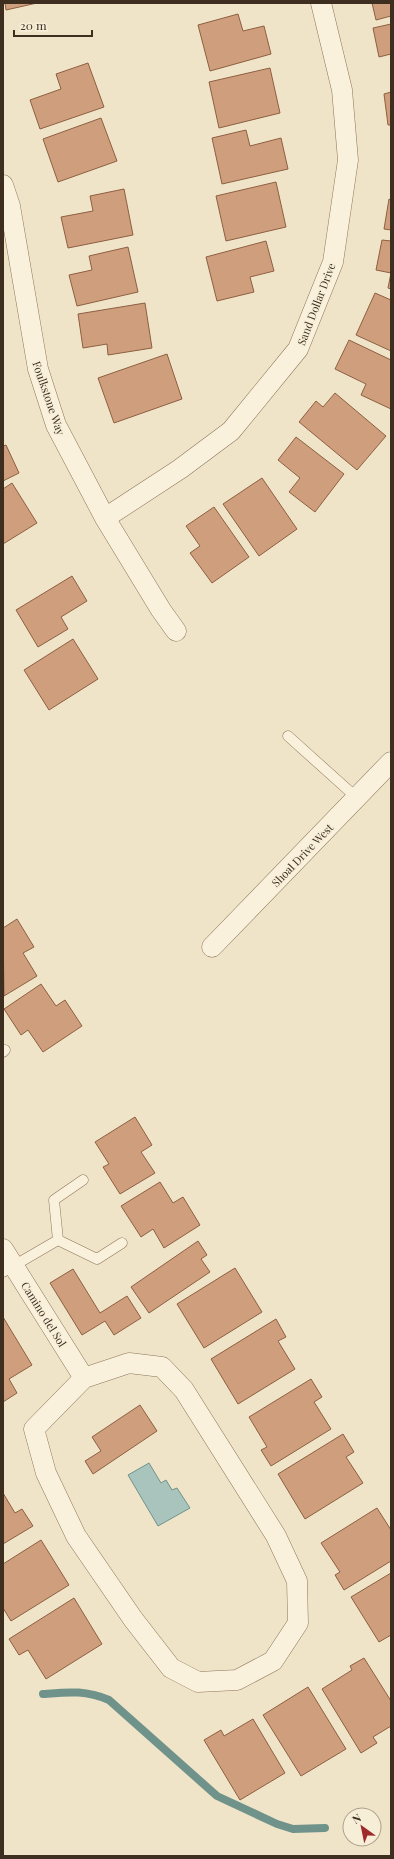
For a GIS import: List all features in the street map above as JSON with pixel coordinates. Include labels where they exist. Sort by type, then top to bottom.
[{"type":"street","name":"Sand Dollar Drive","points":[[105,518],[180,469],[231,431],[298,349],[333,262],[348,160],[342,90],[321,3]]},
{"type":"street","name":"Foulkstone Way","points":[[3,185],[10,206],[38,369],[56,425],[105,518],[161,610],[176,631]]},
{"type":"street","name":"Shoal Drive West","points":[[212,947],[391,762]]},
{"type":"street","name":"Camino del Sol","points":[[3,1249],[8,1269],[84,1378]]},
{"type":"street","points":[[129,1363],[162,1367],[184,1390],[276,1536],[297,1581],[298,1622],[273,1661],[237,1680],[198,1682],[171,1668],[133,1619],[80,1542],[46,1473],[34,1429],[84,1378],[129,1363]]},
{"type":"lane","points":[[288,736],[357,798]]},
{"type":"lane","points":[[58,1240],[54,1200],[83,1180]]},
{"type":"lane","points":[[58,1240],[97,1259],[122,1243]]},
{"type":"lane","points":[[8,1269],[58,1240]]},
{"type":"water","points":[[149,1463],[161,1483],[166,1480],[172,1490],[177,1488],[190,1508],[158,1526],[128,1475]]},
{"type":"building","points":[[5,3],[37,3],[6,10]]},
{"type":"building","points":[[372,3],[391,3],[391,16],[376,20]]},
{"type":"building","points":[[238,14],[243,31],[264,26],[271,54],[210,71],[198,25]]},
{"type":"building","points":[[391,24],[391,54],[379,57],[373,28]]},
{"type":"building","points":[[88,63],[104,107],[40,129],[30,100],[61,89],[56,74]]},
{"type":"building","points":[[270,68],[280,113],[219,128],[209,82]]},
{"type":"building","points":[[391,92],[391,125],[388,125],[384,94]]},
{"type":"building","points":[[101,118],[117,161],[58,182],[43,139]]},
{"type":"building","points":[[246,130],[250,146],[281,138],[288,169],[222,184],[212,138]]},
{"type":"building","points":[[276,182],[286,227],[226,241],[216,196]]},
{"type":"building","points":[[124,189],[133,235],[68,248],[61,217],[93,211],[90,196]]},
{"type":"building","points":[[389,199],[391,200],[391,230],[384,229]]},
{"type":"building","points":[[382,240],[391,241],[391,273],[376,270]]},
{"type":"building","points":[[266,241],[274,271],[250,277],[254,292],[217,301],[206,257]]},
{"type":"building","points":[[128,247],[138,292],[77,306],[69,275],[92,270],[89,256]]},
{"type":"building","points":[[391,273],[391,289],[388,288]]},
{"type":"building","points":[[375,293],[391,300],[391,351],[356,335]]},
{"type":"building","points":[[145,303],[152,348],[108,355],[107,344],[83,348],[78,314]]},
{"type":"building","points":[[349,340],[391,360],[391,409],[361,395],[366,384],[335,369]]},
{"type":"building","points":[[167,354],[182,399],[114,423],[98,378]]},
{"type":"building","points":[[335,393],[386,436],[357,470],[299,422],[316,401],[323,407]]},
{"type":"building","points":[[296,437],[344,474],[315,512],[289,492],[300,478],[278,460]]},
{"type":"building","points":[[6,445],[19,473],[3,481],[3,446]]},
{"type":"building","points":[[262,478],[297,529],[259,556],[223,504]]},
{"type":"building","points":[[12,483],[37,523],[3,544],[3,489]]},
{"type":"building","points":[[214,507],[249,557],[212,583],[190,553],[200,546],[186,526]]},
{"type":"building","points":[[72,576],[87,601],[61,617],[68,629],[38,647],[16,610]]},
{"type":"building","points":[[73,639],[98,679],[49,710],[24,670]]},
{"type":"building","points":[[17,919],[34,947],[23,953],[37,976],[4,996],[3,928]]},
{"type":"building","points":[[41,984],[56,1006],[65,1000],[82,1026],[43,1052],[28,1030],[21,1035],[4,1009]]},
{"type":"building","points":[[135,1117],[152,1145],[141,1152],[155,1173],[120,1194],[103,1167],[109,1164],[95,1142]]},
{"type":"building","points":[[160,1182],[173,1203],[183,1197],[200,1225],[164,1248],[153,1229],[141,1237],[121,1206]]},
{"type":"building","points":[[198,1241],[207,1255],[201,1259],[210,1272],[149,1313],[131,1287]]},
{"type":"building","points":[[235,1268],[262,1312],[204,1348],[177,1304]]},
{"type":"building","points":[[73,1269],[100,1313],[127,1296],[141,1318],[114,1335],[105,1321],[82,1335],[50,1283]]},
{"type":"building","points":[[3,1317],[32,1365],[9,1379],[17,1393],[3,1402]]},
{"type":"building","points":[[276,1319],[286,1337],[278,1341],[295,1369],[238,1404],[211,1359]]},
{"type":"building","points":[[311,1379],[322,1397],[314,1402],[331,1429],[271,1466],[261,1450],[267,1447],[249,1417]]},
{"type":"building","points":[[140,1405],[157,1431],[93,1474],[85,1461],[101,1451],[92,1437]]},
{"type":"building","points":[[343,1434],[354,1452],[346,1457],[363,1483],[305,1519],[278,1474]]},
{"type":"building","points":[[3,1493],[15,1513],[22,1509],[33,1526],[3,1544]]},
{"type":"building","points":[[377,1508],[391,1530],[391,1561],[344,1590],[335,1575],[340,1572],[321,1543]]},
{"type":"building","points":[[41,1540],[69,1585],[11,1621],[3,1608],[3,1564]]},
{"type":"building","points":[[391,1573],[391,1635],[379,1642],[351,1597]]},
{"type":"building","points":[[74,1598],[102,1644],[46,1679],[28,1650],[19,1655],[9,1639]]},
{"type":"building","points":[[364,1658],[391,1701],[391,1726],[373,1737],[377,1743],[361,1753],[322,1689],[352,1670],[350,1666]]},
{"type":"building","points":[[308,1687],[346,1749],[301,1776],[263,1715]]},
{"type":"building","points":[[253,1719],[285,1773],[240,1800],[204,1740],[221,1730],[224,1736]]},
{"type":"waterway","points":[[43,1694],[69,1692],[84,1693],[109,1700],[217,1796],[277,1824],[293,1829],[325,1828]]}]
